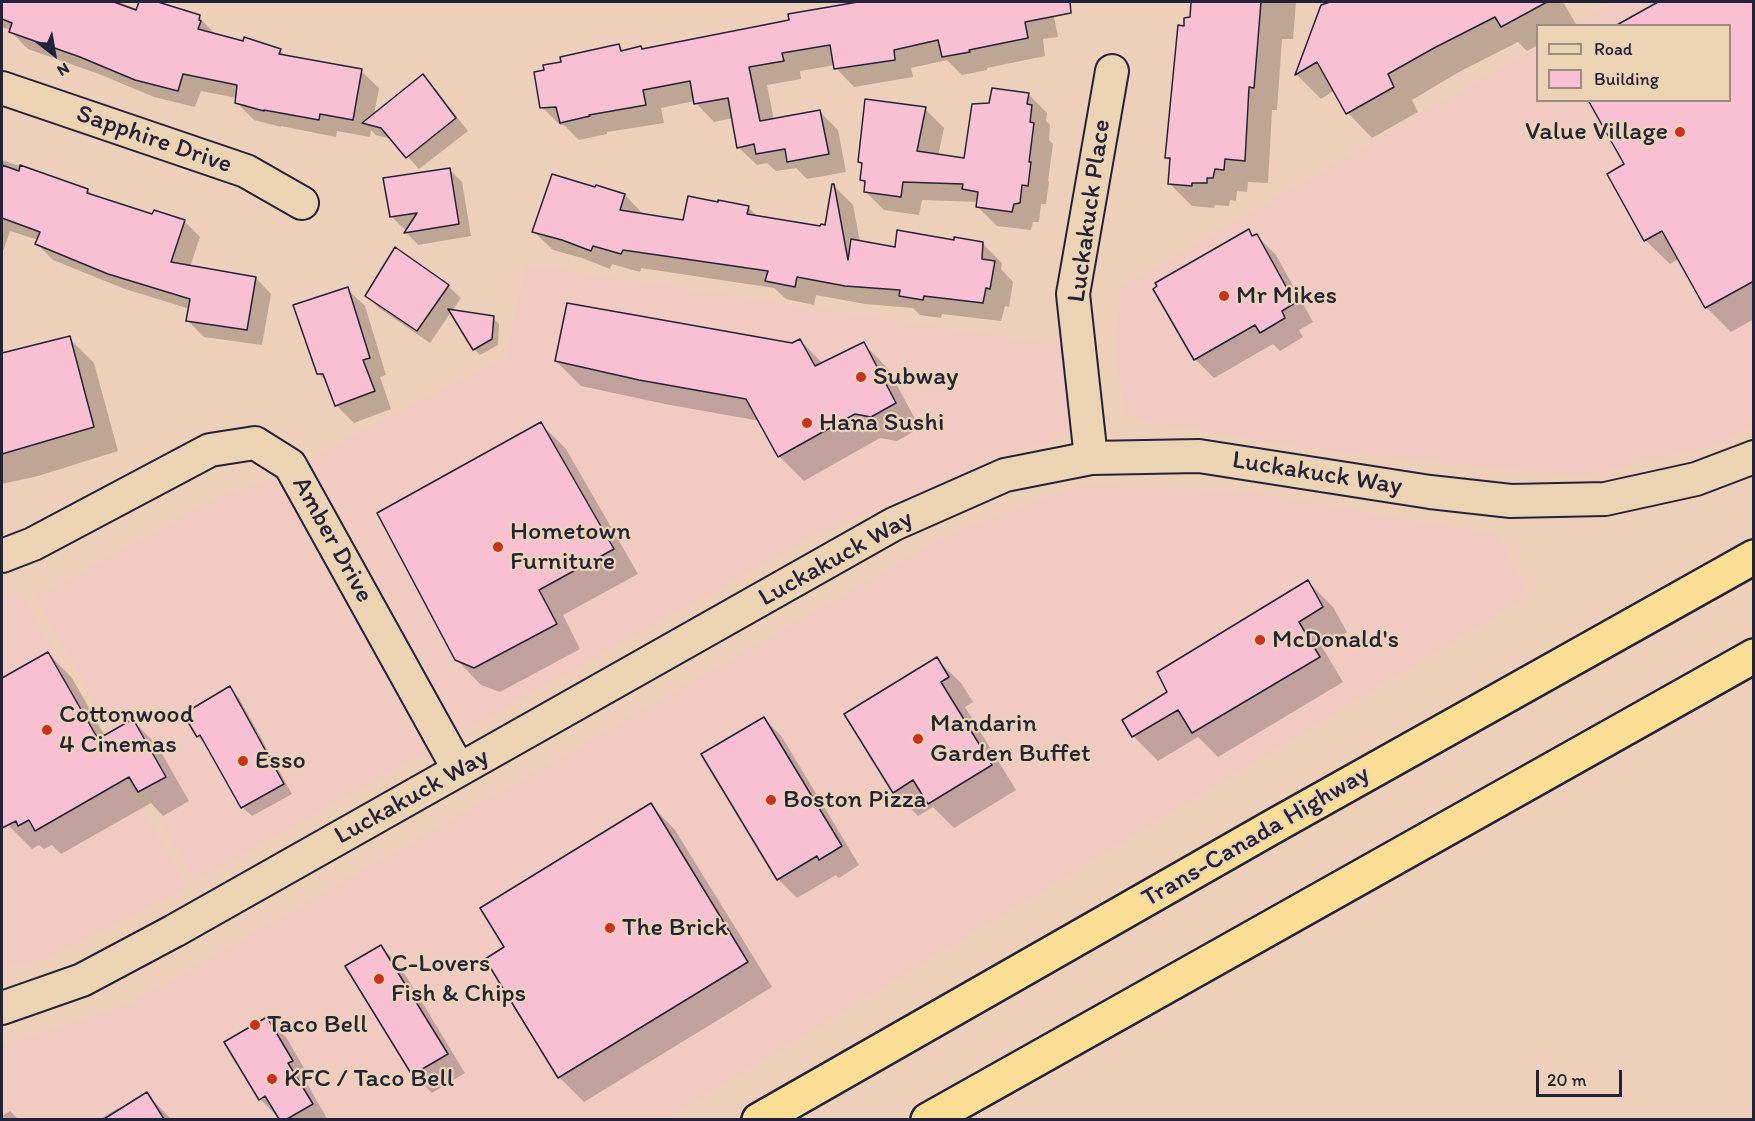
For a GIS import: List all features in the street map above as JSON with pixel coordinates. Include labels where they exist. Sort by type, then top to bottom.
[{"type":"highway","name":"Trans-Canada Highway","points":[[759,1119],[1754,557]]},
{"type":"highway","points":[[928,1119],[1754,656]]},
{"type":"street","name":"Luckakuck Place","points":[[1091,458],[1073,294],[1112,71]]},
{"type":"street","name":"Sapphire Drive","points":[[2,88],[246,171],[302,202]]},
{"type":"street","name":"Amber Drive","points":[[2,556],[33,544],[210,450],[255,443],[290,465],[459,770]]},
{"type":"street","name":"Luckakuck Way","points":[[2,1008],[81,980],[174,931],[894,524],[1005,475],[1091,458],[1199,456],[1430,492],[1511,501],[1605,499],[1696,479],[1754,457]]},
{"type":"shaded area","points":[[1616,2],[1753,2],[1753,425],[1719,444],[1580,476],[1317,450],[1152,423],[1126,413],[1115,356],[1121,288],[1536,48],[1536,102],[1731,102],[1731,24],[1576,24]]},
{"type":"shaded area","points":[[526,265],[1062,346],[1069,436],[1042,443],[813,536],[195,881],[36,597],[219,497],[258,485],[506,357]]},
{"type":"shaded area","points":[[1081,485],[1253,492],[1405,520],[1497,534],[1528,596],[666,1119],[2,1119],[2,1045],[128,1005],[952,533]]},
{"type":"shaded area","points":[[21,592],[187,888],[42,959],[2,968],[2,595]]},
{"type":"building","points":[[2,2],[114,2],[136,10],[139,2],[158,2],[200,15],[199,20],[201,21],[198,29],[243,41],[244,37],[281,49],[279,54],[362,69],[353,120],[320,114],[319,120],[264,111],[235,103],[237,85],[183,74],[178,91],[135,80],[80,57],[9,32],[12,23],[2,19]]},
{"type":"building","points":[[858,2],[1070,2],[1071,13],[1025,22],[1028,38],[942,57],[938,40],[894,50],[895,60],[834,69],[830,45],[782,53],[784,61],[749,67],[760,121],[820,110],[829,154],[787,162],[785,149],[756,154],[754,144],[737,148],[728,98],[694,104],[690,81],[643,90],[646,105],[589,115],[560,123],[556,107],[540,108],[534,72],[544,70],[543,65],[561,62],[560,57],[619,44],[621,51],[641,46],[642,49],[789,20],[788,14]]},
{"type":"building","points":[[1191,2],[1261,2],[1254,88],[1249,87],[1245,161],[1225,159],[1224,170],[1215,169],[1213,178],[1207,178],[1207,183],[1192,183],[1192,186],[1168,184],[1170,158],[1165,158],[1178,25],[1184,26],[1184,18],[1190,17]]},
{"type":"building","points":[[1330,2],[1547,2],[1501,27],[1495,17],[1434,48],[1388,74],[1394,87],[1346,114],[1317,62],[1295,75],[1321,5]]},
{"type":"building","name":"Value Village","points":[[1658,2],[1754,2],[1754,281],[1705,308],[1662,231],[1644,241],[1607,174],[1624,164],[1589,102],[1731,102],[1731,24],[1619,24]]},
{"type":"building","points":[[423,74],[456,118],[406,158],[381,128],[362,123]]},
{"type":"building","points":[[992,88],[1029,93],[1027,104],[1032,105],[1030,122],[1034,123],[1028,186],[1022,185],[1020,203],[1014,204],[1012,212],[976,207],[978,192],[962,189],[963,184],[903,182],[901,197],[864,192],[865,181],[860,180],[862,163],[858,162],[865,99],[926,107],[917,151],[964,158],[972,104],[989,103]]},
{"type":"building","points":[[2,165],[19,171],[20,165],[88,189],[87,193],[152,214],[154,210],[185,220],[171,262],[256,277],[247,330],[186,321],[190,299],[108,274],[35,244],[40,232],[2,218]]},
{"type":"building","points":[[450,168],[459,224],[404,233],[417,213],[390,217],[383,178]]},
{"type":"building","points":[[552,174],[625,194],[620,210],[683,220],[688,196],[749,206],[747,214],[820,226],[825,225],[832,184],[834,184],[848,260],[851,239],[895,247],[897,230],[954,240],[954,237],[983,242],[982,259],[995,261],[990,289],[986,288],[983,303],[924,296],[923,300],[899,296],[900,290],[845,286],[797,277],[795,287],[765,281],[768,271],[623,250],[621,254],[593,246],[591,251],[532,232]]},
{"type":"building","name":"Mr Mikes","points":[[1249,229],[1252,236],[1257,234],[1295,303],[1282,311],[1285,318],[1260,333],[1255,325],[1194,360],[1153,289],[1157,286],[1155,283]]},
{"type":"building","points":[[395,247],[449,285],[417,331],[365,296]]},
{"type":"building","points":[[348,287],[370,358],[363,360],[375,391],[335,406],[323,374],[317,374],[293,305]]},
{"type":"building","points":[[567,303],[792,343],[800,339],[815,366],[864,342],[896,403],[871,417],[855,414],[778,457],[746,399],[639,380],[555,361]]},
{"type":"building","points":[[448,309],[494,316],[492,339],[473,350]]},
{"type":"building","points":[[70,336],[94,427],[2,454],[2,353]]},
{"type":"building","points":[[541,422],[614,549],[539,590],[557,624],[474,668],[455,660],[377,513]]},
{"type":"building","name":"McDonald's","points":[[1308,580],[1323,607],[1299,622],[1320,657],[1192,733],[1178,710],[1132,737],[1122,720],[1167,692],[1157,672]]},
{"type":"building","name":"Cottonwood 4 Cinemas","points":[[48,652],[98,739],[133,719],[166,777],[138,792],[129,777],[35,831],[29,820],[18,826],[16,821],[2,828],[2,678]]},
{"type":"building","name":"Mandarin Garden Buffet","points":[[937,657],[949,677],[941,682],[992,765],[928,804],[913,780],[893,793],[844,714]]},
{"type":"building","name":"Esso","points":[[230,686],[284,784],[241,808],[200,735],[197,737],[183,714]]},
{"type":"building","name":"Boston Pizza","points":[[764,717],[842,846],[819,860],[817,856],[777,880],[701,754]]},
{"type":"building","name":"The Brick","points":[[651,803],[748,962],[558,1078],[485,959],[504,947],[480,908]]},
{"type":"building","points":[[381,945],[448,1054],[412,1075],[345,966]]},
{"type":"building","name":"KFC / Taco Bell","points":[[267,1017],[293,1061],[288,1063],[313,1104],[287,1119],[279,1119],[265,1096],[259,1100],[224,1042]]},
{"type":"building","points":[[147,1092],[164,1119],[104,1119]]},
{"type":"place","name":"Value Village","points":[[1680,132]]},
{"type":"place","name":"Mr Mikes","points":[[1224,296]]},
{"type":"place","name":"Subway","points":[[861,377]]},
{"type":"place","name":"Hana Sushi","points":[[807,423]]},
{"type":"place","name":"Hometown Furniture","points":[[498,547]]},
{"type":"place","name":"McDonald's","points":[[1260,640]]},
{"type":"place","name":"Cottonwood 4 Cinemas","points":[[47,730]]},
{"type":"place","name":"Mandarin Garden Buffet","points":[[918,739]]},
{"type":"place","name":"Esso","points":[[243,761]]},
{"type":"place","name":"Boston Pizza","points":[[771,800]]},
{"type":"place","name":"The Brick","points":[[610,928]]},
{"type":"place","name":"C-Lovers Fish & Chips","points":[[379,979]]},
{"type":"place","name":"Taco Bell","points":[[255,1025]]},
{"type":"place","name":"KFC / Taco Bell","points":[[272,1079]]}]
